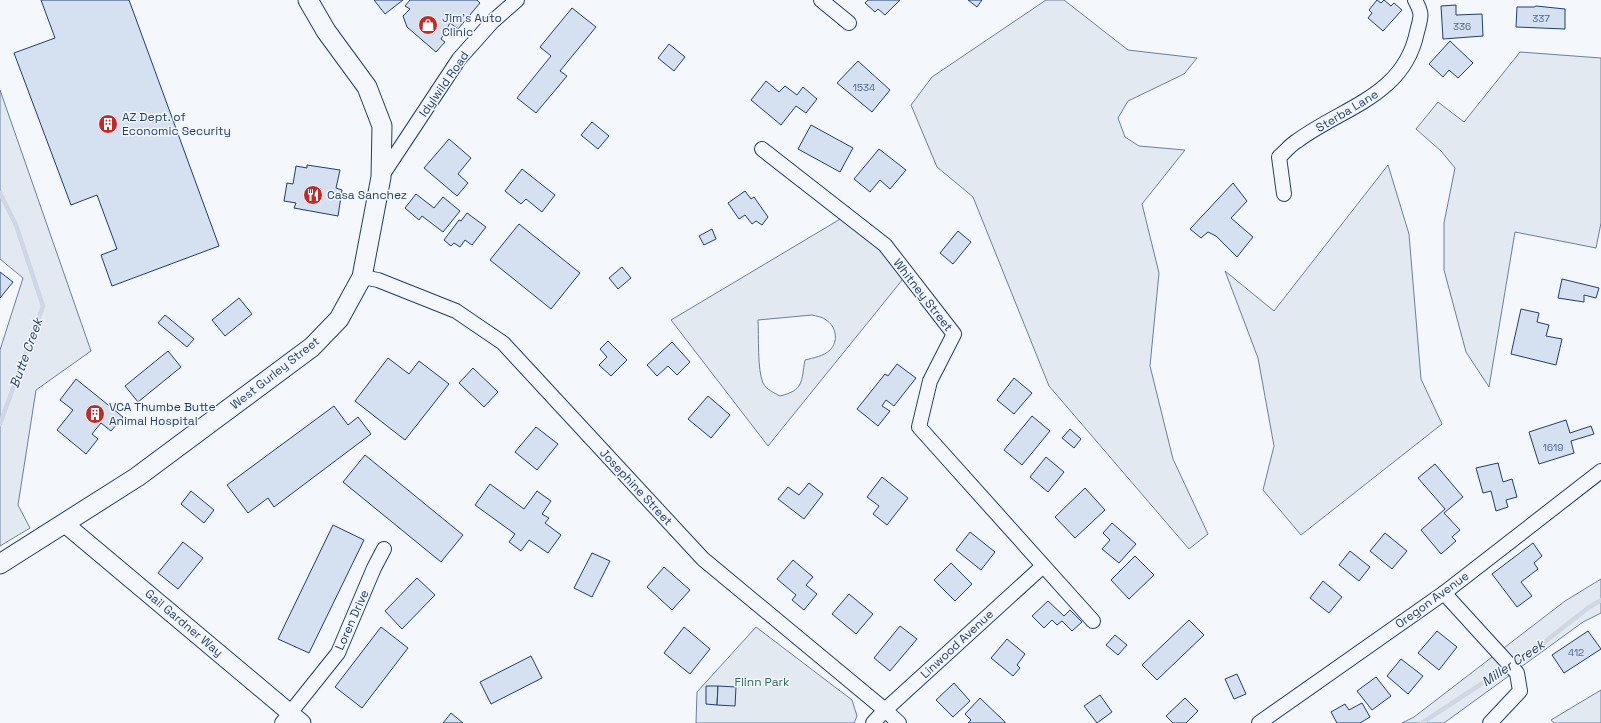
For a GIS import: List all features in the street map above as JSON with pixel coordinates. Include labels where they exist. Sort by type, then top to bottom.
[{"type":"main road","name":"West Gurley Street","points":[[0,564],[65,524],[142,473],[312,347],[339,319],[362,277],[382,177],[382,126],[367,87],[326,31],[308,0]]},
{"type":"street","name":"Idylwild Road","points":[[382,177],[459,59],[492,22],[517,0]]},
{"type":"street","points":[[821,0],[849,23]]},
{"type":"street","name":"Sterba Lane","points":[[1284,194],[1279,158],[1296,141],[1378,93],[1401,71],[1415,42],[1422,12],[1415,0]]},
{"type":"street","name":"Whitney Street","points":[[762,149],[885,245],[954,334],[930,381],[919,427],[958,468],[1093,621]]},
{"type":"street","name":"Josephine Street","points":[[362,277],[378,280],[456,310],[503,343],[703,559],[899,723]]},
{"type":"street","name":"Oregon Avenue","points":[[1259,723],[1444,593],[1601,471]]},
{"type":"street","name":"Gail Gardner Way","points":[[65,524],[291,720]]},
{"type":"street","name":"Loren Drive","points":[[291,720],[338,653],[374,568],[384,549]]},
{"type":"street","name":"Linwood Avenue","points":[[873,723],[885,710],[1043,566]]},
{"type":"street","points":[[1444,593],[1517,673],[1520,691],[1490,723]]},
{"type":"green space","points":[[1046,0],[1064,0],[1128,50],[1197,58],[1184,74],[1128,101],[1118,118],[1125,137],[1139,146],[1185,150],[1142,204],[1159,273],[1150,366],[1173,459],[1208,534],[1189,549],[1049,386],[973,197],[937,167],[911,105],[932,77]]},
{"type":"green space","points":[[1520,52],[1601,58],[1601,223],[1596,248],[1515,232],[1489,387],[1466,352],[1444,270],[1444,223],[1455,168],[1441,151],[1416,129],[1438,102],[1464,122]]},
{"type":"green space","points":[[0,90],[91,351],[36,390],[18,505],[30,528],[0,546],[0,350],[23,278],[0,259]]},
{"type":"green space","points":[[1388,165],[1409,234],[1421,379],[1442,424],[1301,535],[1263,490],[1274,446],[1258,358],[1225,271],[1274,311]]},
{"type":"green space","points":[[842,218],[883,252],[903,279],[768,446],[671,320]],"holes":[[[812,315],[825,319],[832,326],[835,334],[835,342],[830,350],[825,354],[805,360],[800,384],[793,391],[780,396],[770,391],[763,383],[761,377],[758,320]]]},
{"type":"green space","points":[[1601,579],[1601,613],[1583,622],[1444,723],[1402,723],[1414,717],[1565,601]]},
{"type":"green space","name":"Flinn Park","points":[[756,627],[852,700],[857,716],[854,723],[696,723],[697,692]]},
{"type":"green space","points":[[1601,690],[1601,723],[1554,723],[1551,720]]},
{"type":"building","name":"AZ Dept. of Economic Security","points":[[41,0],[129,0],[219,246],[112,286],[101,255],[117,249],[97,195],[71,205],[14,53],[55,38]]},
{"type":"building","points":[[374,0],[403,0],[385,14]]},
{"type":"building","name":"Jim's Auto Clinic","points":[[410,0],[477,0],[480,3],[458,29],[450,23],[441,39],[445,42],[436,52],[407,27],[403,16],[410,9],[405,6]]},
{"type":"building","points":[[868,0],[900,0],[885,15],[878,9],[875,12],[865,3]]},
{"type":"building","points":[[968,0],[982,0],[977,7]]},
{"type":"building","points":[[1377,0],[1381,3],[1384,0],[1391,6],[1394,3],[1402,10],[1383,31],[1368,18],[1372,13],[1369,10]]},
{"type":"building","points":[[1456,5],[1456,15],[1482,14],[1483,36],[1443,39],[1441,6]]},
{"type":"building","points":[[1536,6],[1565,9],[1565,29],[1516,27],[1517,7]]},
{"type":"building","points":[[572,8],[596,27],[560,71],[567,76],[536,113],[517,98],[551,56],[540,47]]},
{"type":"building","points":[[1450,41],[1473,63],[1458,78],[1449,70],[1443,77],[1429,64]]},
{"type":"building","points":[[669,44],[685,57],[674,71],[658,58]]},
{"type":"building","points":[[858,61],[890,90],[872,112],[837,83]]},
{"type":"building","points":[[766,81],[779,92],[785,86],[797,95],[803,87],[817,99],[806,113],[796,106],[781,125],[751,100]]},
{"type":"building","points":[[592,122],[609,136],[598,149],[581,135]]},
{"type":"building","points":[[811,125],[853,148],[840,172],[798,149]]},
{"type":"building","points":[[449,139],[471,158],[458,174],[468,183],[457,196],[424,168]]},
{"type":"building","points":[[879,149],[906,170],[890,189],[880,180],[870,192],[854,179]]},
{"type":"building","name":"Casa Sanchez","points":[[307,165],[340,170],[336,188],[342,190],[338,216],[294,208],[296,203],[284,201],[287,183],[293,184],[296,166],[307,168]]},
{"type":"building","points":[[522,169],[555,195],[542,212],[526,199],[521,204],[505,191]]},
{"type":"building","points":[[1233,183],[1247,201],[1231,218],[1253,237],[1237,257],[1216,236],[1208,232],[1201,238],[1190,229]]},
{"type":"building","points":[[745,191],[751,199],[754,197],[768,217],[762,225],[756,221],[752,224],[745,215],[739,219],[728,203]]},
{"type":"building","points":[[416,194],[434,208],[443,197],[460,211],[443,232],[422,216],[419,220],[405,208]]},
{"type":"building","points":[[467,213],[486,227],[472,245],[465,240],[460,247],[454,243],[451,246],[444,240],[459,220],[461,221]]},
{"type":"building","points":[[519,224],[580,273],[551,309],[490,260]]},
{"type":"building","points":[[712,229],[716,239],[704,245],[699,236]]},
{"type":"building","points":[[958,231],[971,242],[953,264],[940,253]]},
{"type":"building","points":[[622,267],[631,278],[618,289],[609,278]]},
{"type":"building","points":[[0,272],[13,282],[0,298]]},
{"type":"building","points":[[1562,279],[1599,288],[1596,298],[1584,295],[1584,302],[1558,298]]},
{"type":"building","points":[[239,298],[252,314],[225,336],[212,320]]},
{"type":"building","points":[[1521,309],[1539,313],[1537,322],[1549,325],[1546,336],[1562,339],[1556,365],[1511,354]]},
{"type":"building","points":[[165,315],[194,339],[187,347],[158,323]]},
{"type":"building","points":[[608,341],[627,360],[611,376],[599,365],[607,357],[600,349]]},
{"type":"building","points":[[672,342],[690,362],[677,375],[668,366],[657,376],[647,365]]},
{"type":"building","points":[[168,351],[181,367],[138,402],[125,386]]},
{"type":"building","points":[[388,358],[409,374],[419,361],[449,384],[405,440],[355,401]]},
{"type":"building","points":[[897,364],[916,378],[894,406],[886,400],[882,406],[890,411],[878,426],[857,409],[885,374],[888,376]]},
{"type":"building","points":[[473,368],[498,392],[484,407],[459,383]]},
{"type":"building","points":[[1014,378],[1032,393],[1014,414],[997,400]]},
{"type":"building","name":"VCA Thumbe Butte Animal Hospital","points":[[76,379],[123,417],[111,431],[101,423],[92,434],[98,439],[86,454],[57,430],[73,410],[60,400]]},
{"type":"building","points":[[708,396],[730,415],[711,438],[688,419]]},
{"type":"building","points":[[334,406],[348,425],[358,417],[371,434],[274,507],[268,498],[248,513],[227,485]]},
{"type":"building","points":[[1032,416],[1050,431],[1022,465],[1004,450]]},
{"type":"building","points":[[1566,420],[1570,433],[1591,426],[1594,434],[1571,441],[1574,453],[1539,464],[1529,432]]},
{"type":"building","points":[[536,427],[558,444],[537,470],[515,452]]},
{"type":"building","points":[[1070,429],[1081,439],[1074,448],[1062,438]]},
{"type":"building","points":[[365,455],[463,535],[441,562],[343,482]]},
{"type":"building","points":[[1046,457],[1064,472],[1048,492],[1030,477]]},
{"type":"building","points":[[1498,463],[1503,482],[1512,479],[1517,497],[1506,500],[1508,507],[1496,511],[1491,491],[1483,493],[1476,468]]},
{"type":"building","points":[[1435,464],[1463,497],[1444,513],[1460,530],[1452,537],[1456,541],[1441,554],[1421,530],[1445,509],[1418,478]]},
{"type":"building","points":[[882,477],[908,498],[887,525],[873,514],[879,506],[867,497]]},
{"type":"building","points":[[809,483],[823,494],[804,519],[778,499],[788,487],[799,495]]},
{"type":"building","points":[[490,484],[524,509],[537,491],[551,501],[542,514],[549,518],[545,523],[561,535],[548,553],[529,540],[521,551],[509,542],[515,534],[475,505]]},
{"type":"building","points":[[1085,488],[1105,510],[1075,538],[1055,517]]},
{"type":"building","points":[[191,491],[214,510],[204,523],[181,504]]},
{"type":"building","points":[[1112,523],[1136,544],[1119,563],[1102,549],[1110,540],[1103,533]]},
{"type":"building","points":[[333,525],[364,540],[309,653],[278,639]]},
{"type":"building","points":[[970,532],[995,552],[981,570],[956,550]]},
{"type":"building","points":[[1385,533],[1407,551],[1392,569],[1370,551]]},
{"type":"building","points":[[183,542],[203,558],[178,589],[158,573]]},
{"type":"building","points":[[1533,543],[1542,556],[1534,563],[1538,569],[1521,582],[1532,596],[1517,607],[1492,574]]},
{"type":"building","points":[[1350,551],[1370,567],[1359,581],[1339,565]]},
{"type":"building","points":[[592,553],[610,561],[592,597],[574,588]]},
{"type":"building","points":[[1135,556],[1154,575],[1129,599],[1111,580]]},
{"type":"building","points":[[793,560],[813,577],[806,585],[817,594],[804,610],[792,600],[796,595],[777,579]]},
{"type":"building","points":[[951,563],[972,584],[955,601],[934,580]]},
{"type":"building","points":[[664,567],[690,590],[672,610],[647,587]]},
{"type":"building","points":[[417,578],[435,595],[402,629],[385,611]]},
{"type":"building","points":[[1323,581],[1342,597],[1329,613],[1310,598]]},
{"type":"building","points":[[849,594],[873,614],[856,634],[832,614]]},
{"type":"building","points":[[1048,601],[1064,616],[1070,610],[1082,622],[1072,631],[1062,621],[1057,625],[1052,620],[1044,628],[1032,616]]},
{"type":"building","points":[[1189,620],[1204,635],[1157,680],[1142,665]]},
{"type":"building","points":[[900,626],[917,639],[890,671],[874,658]]},
{"type":"building","points":[[381,627],[408,648],[362,708],[335,687]]},
{"type":"building","points":[[684,627],[710,649],[690,674],[664,653]]},
{"type":"building","points":[[1437,631],[1457,647],[1439,670],[1418,653]]},
{"type":"building","points":[[1588,631],[1601,649],[1564,673],[1552,655]]},
{"type":"building","points":[[1115,635],[1127,645],[1118,655],[1106,645]]},
{"type":"building","points":[[1007,639],[1025,654],[1017,665],[1020,668],[1013,676],[991,658]]},
{"type":"building","points":[[531,656],[542,678],[491,704],[480,682]]},
{"type":"building","points":[[1401,659],[1423,676],[1408,694],[1387,676]]},
{"type":"building","points":[[1237,674],[1246,694],[1234,699],[1225,679]]},
{"type":"building","points":[[1376,677],[1391,696],[1372,710],[1357,691]]},
{"type":"building","points":[[954,683],[970,701],[953,717],[936,700]]},
{"type":"building","points":[[706,686],[718,686],[717,705],[706,704]]},
{"type":"building","points":[[718,686],[736,687],[735,706],[717,705]]},
{"type":"building","points":[[1100,695],[1112,712],[1097,723],[1084,706]]},
{"type":"building","points":[[980,698],[1005,723],[968,723],[971,720],[965,714]]},
{"type":"building","points":[[1185,698],[1198,711],[1186,723],[1173,723],[1166,716]]},
{"type":"building","points":[[1362,703],[1370,717],[1360,723],[1337,723],[1331,712],[1345,704],[1349,710]]},
{"type":"building","points":[[451,713],[463,723],[443,723]]},
{"type":"waterway","name":"Butte Creek","points":[[0,193],[16,225],[43,306],[0,424]]},
{"type":"waterway","name":"Miller Creek","points":[[1422,723],[1542,644],[1588,608],[1601,600]]},
{"type":"place","name":"Jim's Auto Clinic","points":[[428,25]]},
{"type":"place","name":"AZ Dept. of Economic Security","points":[[108,124]]},
{"type":"place","name":"Casa Sanchez","points":[[313,195]]},
{"type":"place","name":"VCA Thumbe Butte Animal Hospital","points":[[95,414]]}]
